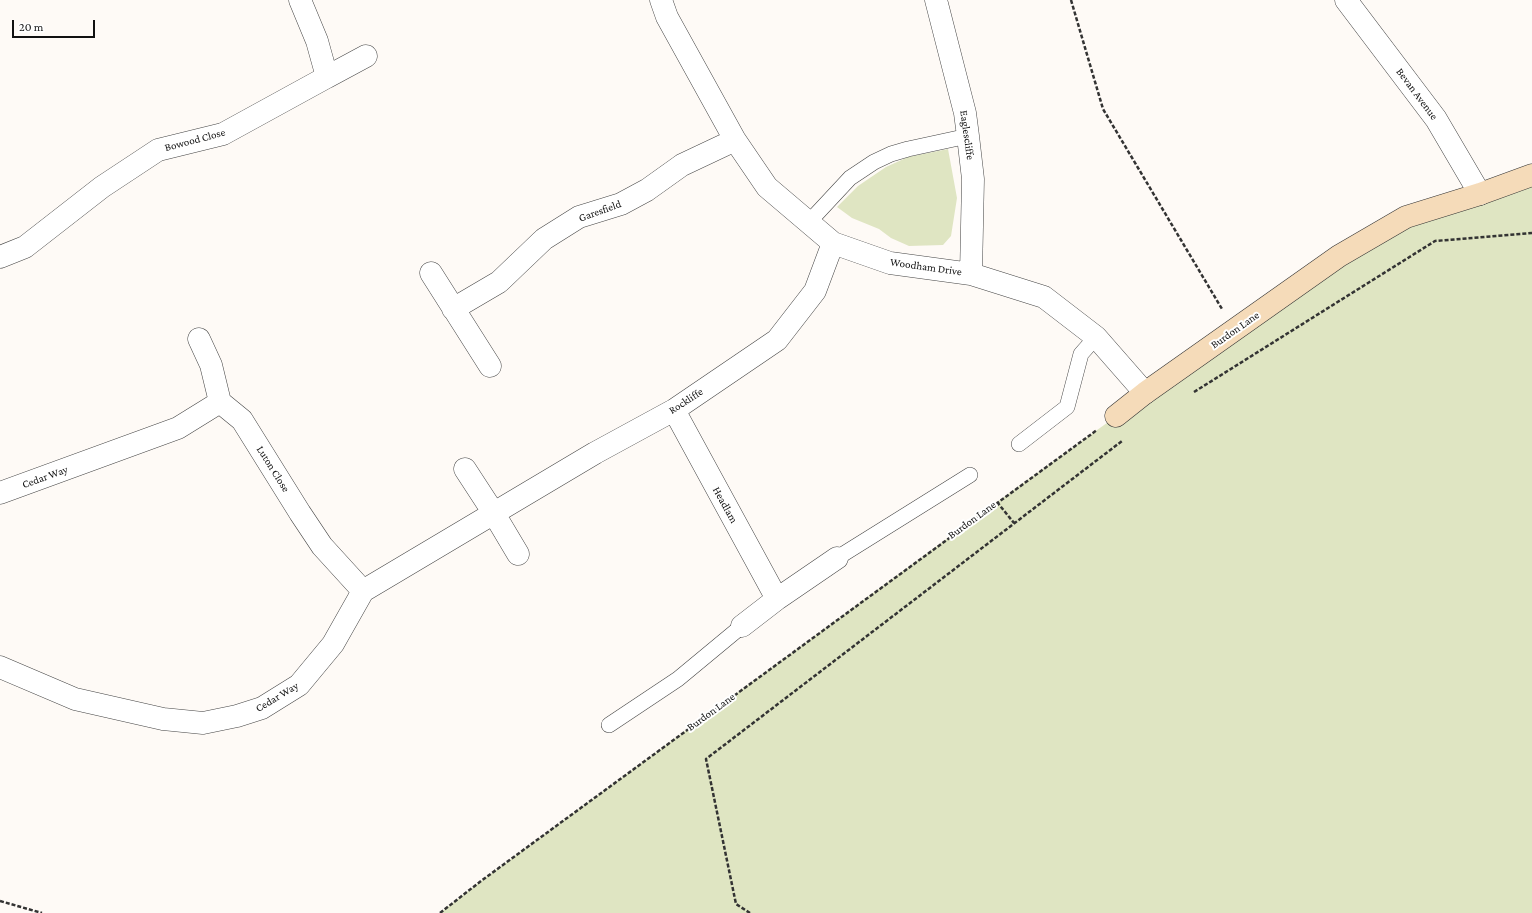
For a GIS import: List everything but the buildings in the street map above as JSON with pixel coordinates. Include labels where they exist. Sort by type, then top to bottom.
[{"type":"street","points":[[300,0],[317,41],[327,77]]},
{"type":"street","name":"Woodham Drive","points":[[661,0],[667,17],[736,140],[767,187],[833,243],[890,263],[971,274],[1044,297],[1096,337],[1145,393]]},
{"type":"street","name":"Eaglescliffe","points":[[936,0],[965,113],[968,136],[973,180],[971,274]]},
{"type":"street","name":"Bevan Avenue","points":[[1346,0],[1436,119],[1480,194]]},
{"type":"street","name":"Bowood Close","points":[[0,257],[25,247],[102,187],[158,150],[224,134],[366,56]]},
{"type":"street","name":"Garesfield","points":[[453,309],[499,282],[544,239],[579,217],[621,204],[647,190],[682,165],[736,140]]},
{"type":"street","name":"Burdon Lane","points":[[1116,416],[1145,393],[1339,256],[1406,217],[1480,194],[1532,175]]},
{"type":"street","name":"Rockliffe","points":[[494,512],[595,453],[674,410],[777,340],[815,291],[833,243]]},
{"type":"street","points":[[431,273],[490,366]]},
{"type":"street","points":[[199,339],[211,365],[220,402]]},
{"type":"street","name":"Cedar Way","points":[[0,494],[178,428],[220,402]]},
{"type":"street","name":"Luton Close","points":[[220,402],[242,420],[300,514],[322,546],[363,591]]},
{"type":"street","name":"Headlam","points":[[674,410],[777,599]]},
{"type":"street","points":[[464,469],[494,512],[518,554]]},
{"type":"street","points":[[363,591],[494,512]]},
{"type":"street","points":[[742,626],[777,599],[837,558]]},
{"type":"street","name":"Cedar Way","points":[[0,667],[75,698],[163,720],[203,723],[237,716],[262,708],[299,685],[334,644],[363,591]]},
{"type":"lane","points":[[808,222],[850,178],[874,162],[891,154],[923,145],[968,136]]},
{"type":"lane","points":[[1019,444],[1067,407],[1081,354],[1096,337]]},
{"type":"lane","points":[[837,558],[970,475]]},
{"type":"lane","points":[[610,725],[678,679],[742,626]]},
{"type":"path","points":[[1071,0],[1103,109],[1234,330]]},
{"type":"path","points":[[1189,395],[1435,241],[1532,233]]},
{"type":"path","name":"Burdon Lane","points":[[440,913],[481,880],[1116,416]]},
{"type":"path","points":[[750,913],[736,904],[706,759],[1125,439]]},
{"type":"path","points":[[997,502],[1014,524]]},
{"type":"path","points":[[0,901],[42,913]]},
{"type":"green space","points":[[948,149],[957,198],[951,236],[943,245],[909,246],[891,238],[879,229],[852,218],[837,207],[858,186],[886,167],[908,157]]},
{"type":"green space","points":[[1532,175],[1532,913],[440,913],[481,881],[997,502],[1339,256]]}]
